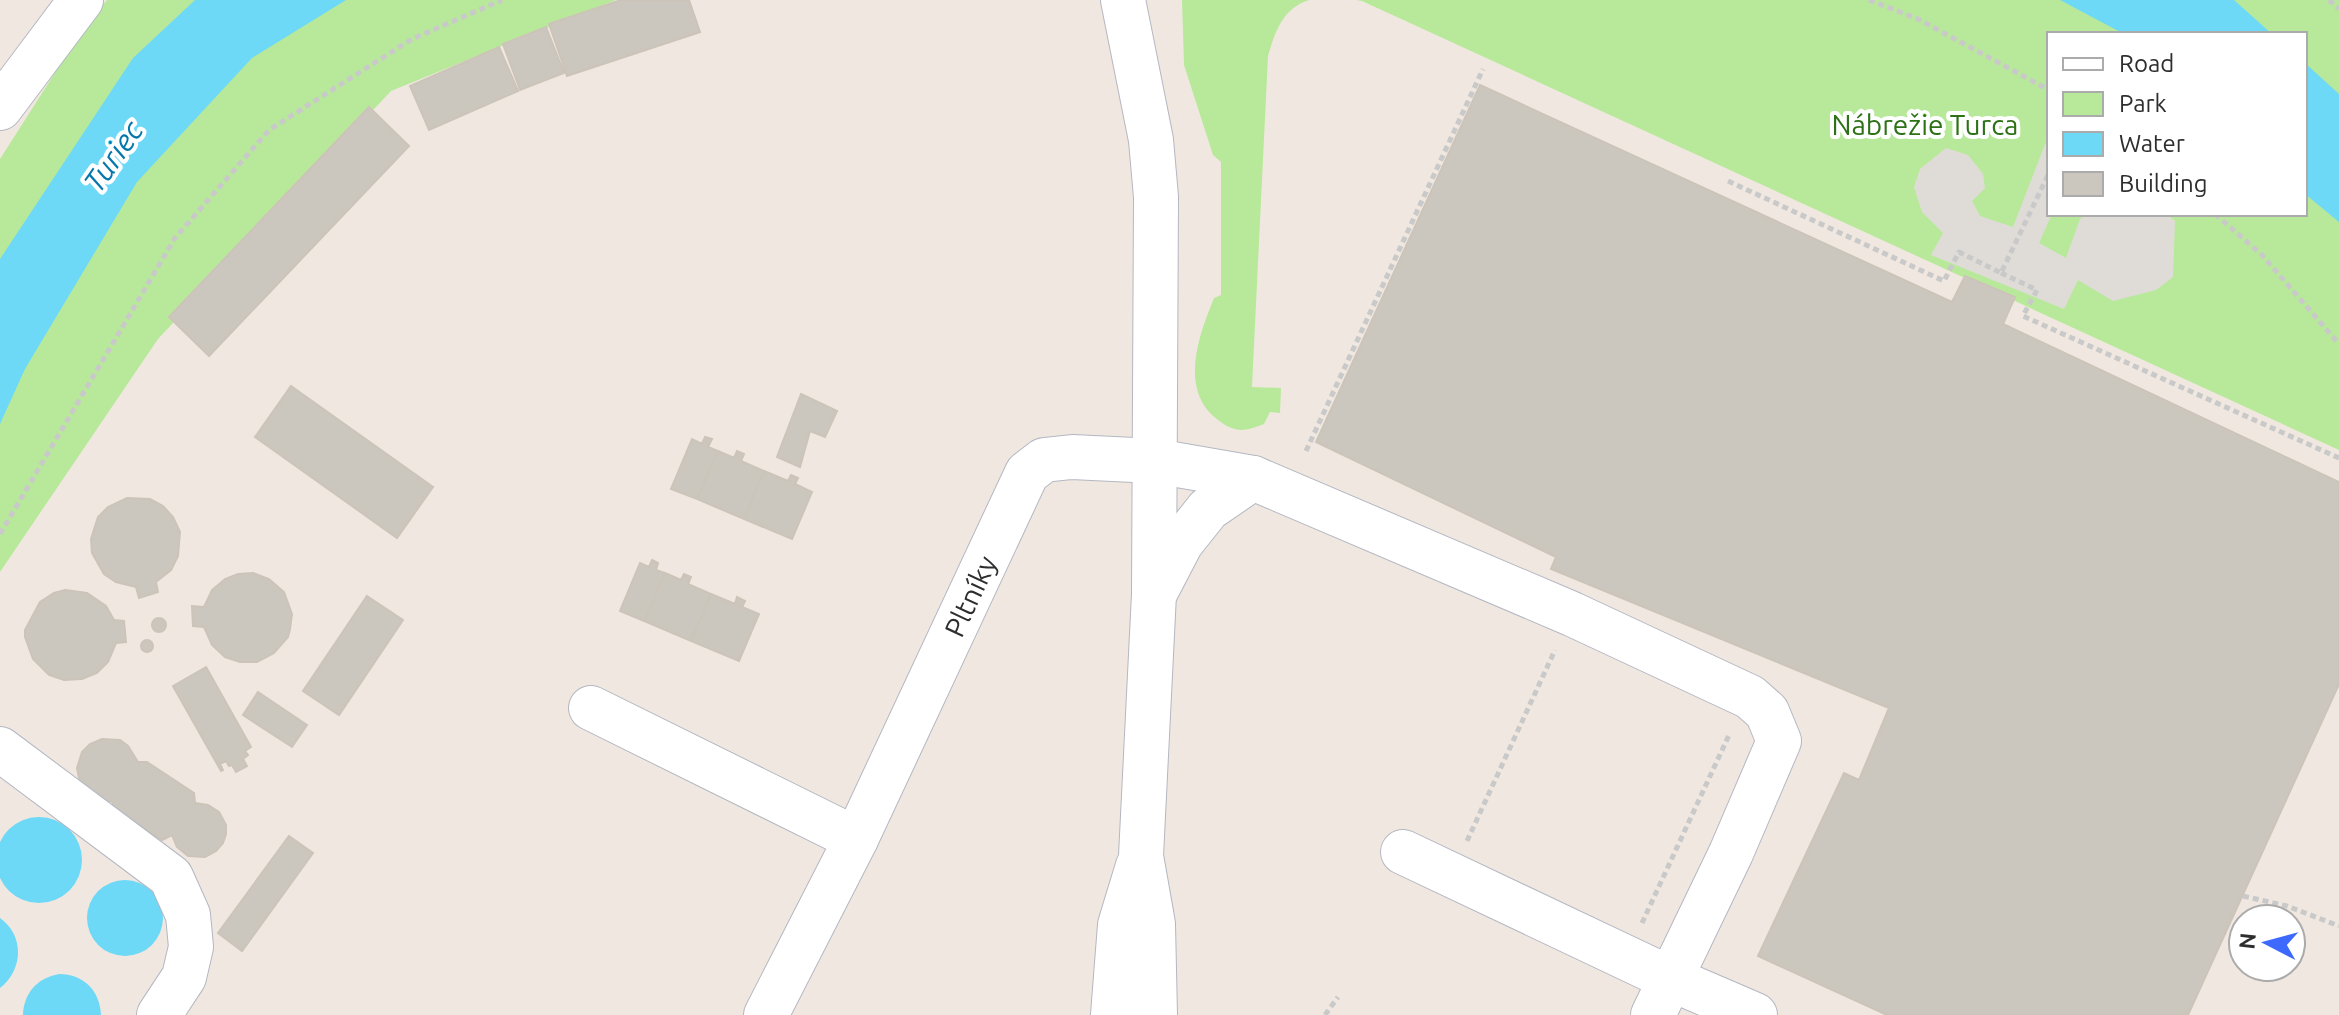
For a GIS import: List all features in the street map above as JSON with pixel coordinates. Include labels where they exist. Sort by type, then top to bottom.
[{"type":"street","points":[[0,108],[81,0]]},
{"type":"street","points":[[1123,0],[1151,140],[1156,197],[1154,594],[1141,856],[1153,924],[1155,1015]]},
{"type":"street","name":"Pltníky","points":[[766,1015],[856,839],[1027,473],[1044,460],[1072,457],[1155,461],[1253,478],[1572,614],[1750,697],[1767,712],[1779,741],[1731,853],[1661,996]]},
{"type":"street","points":[[1154,594],[1181,543],[1208,509],[1253,478]]},
{"type":"street","points":[[591,708],[856,839]]},
{"type":"street","points":[[0,749],[171,877],[188,915],[191,947],[184,977],[159,1015]]},
{"type":"street","points":[[1403,852],[1626,957],[1661,996],[1755,1015]]},
{"type":"street","points":[[1113,1015],[1120,925],[1141,856]]},
{"type":"path","points":[[0,534],[175,238],[269,130],[412,39],[502,0]]},
{"type":"path","points":[[1869,0],[1918,19],[2047,89]]},
{"type":"path","points":[[2329,0],[2339,9]]},
{"type":"path","points":[[1306,451],[1483,69]]},
{"type":"path","points":[[2001,273],[2047,177]]},
{"type":"path","points":[[1728,181],[1944,281],[1959,252],[2037,290],[2023,316],[2339,458]]},
{"type":"path","points":[[2217,216],[2261,254],[2339,344]]},
{"type":"path","points":[[1451,874],[1572,614]]},
{"type":"path","points":[[1626,957],[1734,724]]},
{"type":"path","points":[[2243,896],[2287,906],[2339,926]]},
{"type":"path","points":[[1325,1015],[1338,997]]},
{"type":"green space","points":[[107,0],[616,0],[391,91],[158,339],[0,572],[0,159],[88,21]]},
{"type":"green space","points":[[1182,0],[1309,0],[1286,15],[1268,56],[1252,387],[1281,388],[1280,413],[1270,412],[1264,424],[1245,430],[1224,424],[1206,408],[1195,378],[1195,362],[1203,328],[1214,298],[1221,295],[1221,162],[1213,155],[1184,65]]},
{"type":"green space","name":"Nábrežie Turca","points":[[1356,0],[2339,0],[2339,450],[1362,1]]},
{"type":"shaded area","points":[[2047,139],[2047,216],[2051,216],[2039,243],[2066,258],[2080,219],[2084,216],[2169,216],[2175,221],[2173,277],[2156,290],[2113,301],[2078,280],[2064,309],[1931,255],[1943,233],[1922,212],[1914,187],[1920,169],[1946,148],[1968,155],[1983,174],[1985,188],[1972,201],[1980,216],[2013,227]]},
{"type":"water","name":"Turiec","points":[[195,0],[346,0],[252,58],[137,182],[25,369],[0,424],[0,259],[133,58]]},
{"type":"water","points":[[2060,0],[2234,0],[2270,32],[2120,32]]},
{"type":"water","points":[[2307,65],[2339,94],[2339,222],[2307,196]]},
{"type":"water","points":[[39,817],[63,824],[75,836],[81,852],[81,868],[75,884],[55,900],[39,903],[23,900],[3,884],[-1,876],[-1,844],[15,824],[23,820]]},
{"type":"water","points":[[118,880],[132,880],[146,886],[157,897],[163,918],[160,933],[152,945],[132,956],[118,956],[104,950],[93,939],[87,925],[87,911],[93,897],[104,886]]},
{"type":"water","points":[[0,918],[14,934],[18,953],[13,972],[0,988]]},
{"type":"water","points":[[59,974],[76,977],[89,986],[98,998],[101,1015],[23,1015],[33,988],[44,979]]},
{"type":"building","points":[[621,0],[689,0],[700,32],[567,76],[549,24]]},
{"type":"building","points":[[546,27],[564,73],[520,90],[503,44]]},
{"type":"building","points":[[499,47],[518,91],[429,130],[410,86]]},
{"type":"building","points":[[1480,85],[1952,302],[1965,276],[2015,297],[2003,324],[2339,482],[2339,684],[2239,903],[2227,903],[2227,930],[2188,1015],[1887,1015],[1758,956],[1844,773],[1859,780],[1889,708],[1551,569],[1556,557],[1316,442]]},
{"type":"building","points":[[369,107],[409,146],[209,356],[169,317]]},
{"type":"building","points":[[291,386],[433,487],[397,538],[255,437]]},
{"type":"building","points":[[801,394],[837,411],[825,437],[810,431],[800,467],[777,457]]},
{"type":"building","points":[[705,437],[712,439],[708,447],[718,451],[697,499],[671,489],[692,439],[702,444]]},
{"type":"building","points":[[718,451],[734,458],[737,451],[744,454],[741,461],[764,471],[744,519],[697,499]]},
{"type":"building","points":[[764,471],[788,481],[791,475],[798,478],[795,484],[812,492],[792,539],[744,519]]},
{"type":"building","points":[[127,498],[150,499],[163,506],[180,532],[178,556],[171,570],[156,582],[158,592],[139,598],[136,587],[116,582],[104,574],[92,553],[91,539],[98,517],[108,507]]},
{"type":"building","points":[[652,560],[658,563],[656,570],[665,573],[644,621],[620,611],[640,563],[649,567]]},
{"type":"building","points":[[253,573],[269,579],[284,592],[292,614],[290,629],[288,637],[274,653],[257,662],[240,662],[225,657],[212,645],[204,627],[193,626],[192,606],[204,607],[212,590],[225,579]]},
{"type":"building","points":[[665,573],[681,580],[684,574],[691,577],[688,584],[711,594],[691,641],[644,621]]},
{"type":"building","points":[[65,590],[87,593],[106,606],[114,620],[124,621],[126,642],[116,643],[108,662],[97,673],[82,679],[64,680],[49,675],[33,659],[25,637],[25,630],[40,602]]},
{"type":"building","points":[[711,594],[735,604],[737,597],[745,601],[742,607],[759,614],[739,661],[691,641]]},
{"type":"building","points":[[367,596],[403,620],[339,715],[303,691]]},
{"type":"building","points":[[159,618],[166,625],[159,632],[152,625]]},
{"type":"building","points":[[142,641],[152,641],[152,651],[142,651]]},
{"type":"building","points":[[206,667],[251,747],[245,751],[248,755],[243,759],[247,766],[236,772],[226,761],[220,764],[221,771],[173,686]]},
{"type":"building","points":[[258,692],[307,725],[292,747],[243,715]]},
{"type":"building","points":[[102,739],[120,740],[138,762],[147,762],[194,793],[195,803],[208,805],[219,812],[226,825],[226,834],[216,851],[205,857],[188,856],[177,847],[172,835],[162,840],[114,809],[112,801],[104,802],[80,783],[77,768],[82,752]]},
{"type":"building","points":[[289,836],[313,853],[242,951],[218,933]]}]
